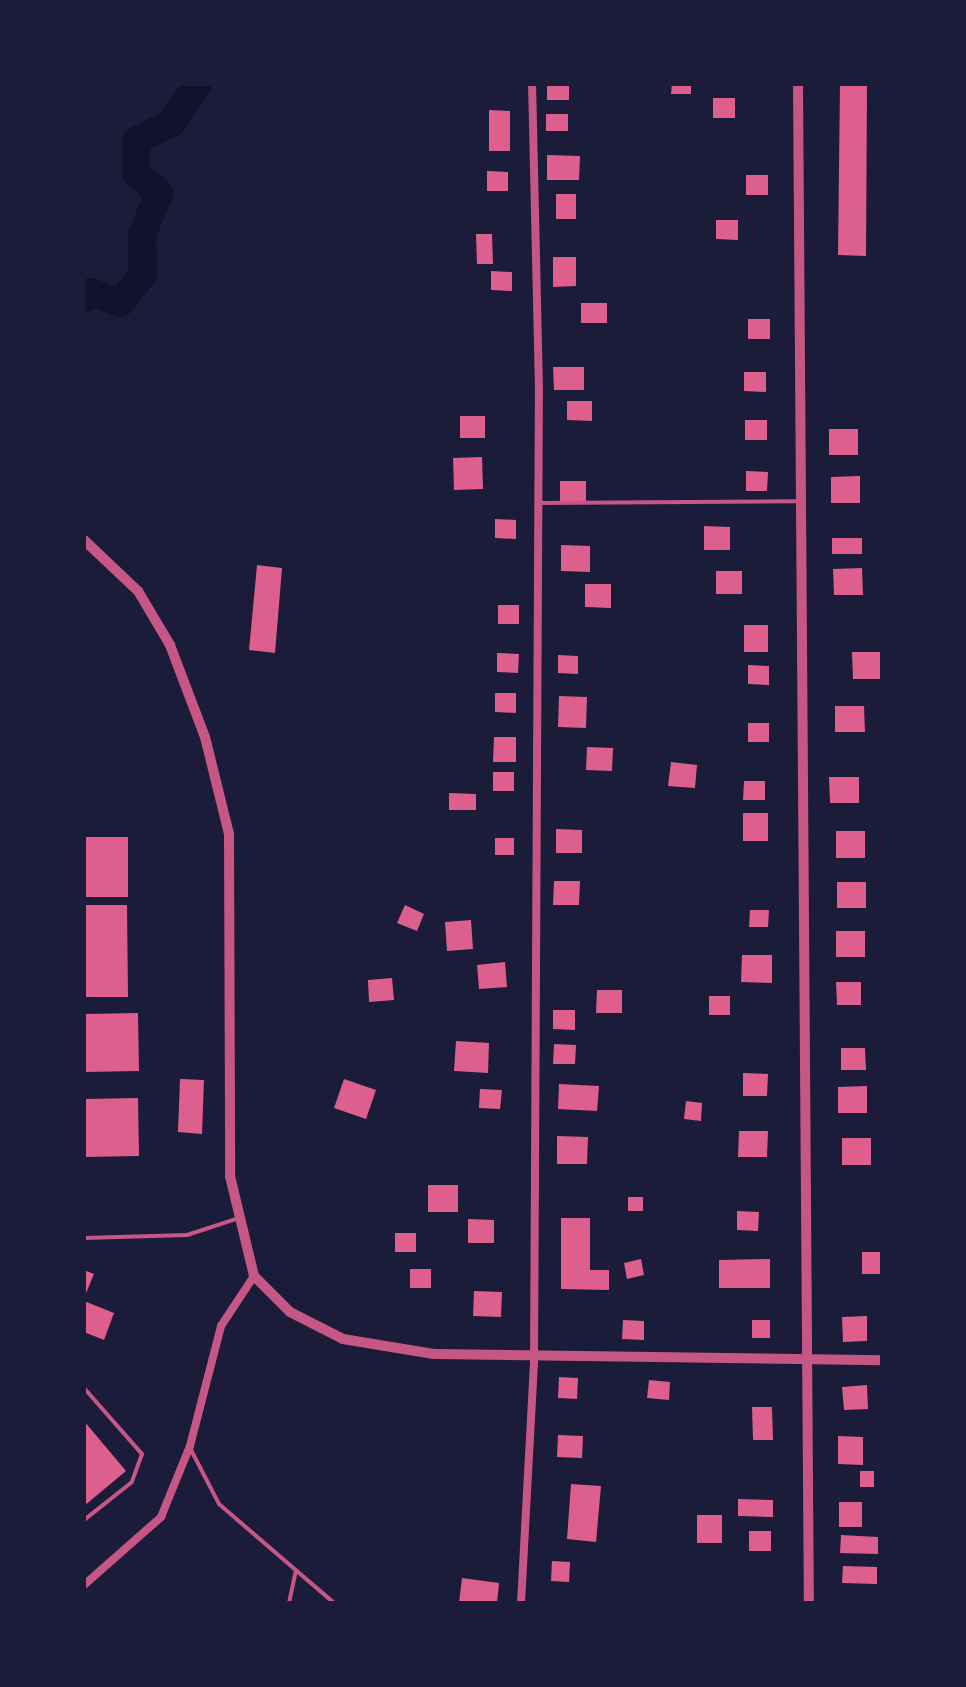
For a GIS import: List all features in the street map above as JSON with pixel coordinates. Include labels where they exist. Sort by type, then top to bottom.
[{"type":"street","points":[[521,1603],[533,1354],[539,503],[532,84]]},
{"type":"street","points":[[798,84],[797,501],[809,1603]]},
{"type":"street","points":[[84,540],[138,591],[170,645],[205,737],[229,834],[236,1219],[254,1276],[290,1312],[343,1339],[434,1354],[882,1360]]},
{"type":"street","points":[[84,1585],[161,1517],[190,1446],[221,1326],[254,1276]]},
{"type":"lane","points":[[821,84],[840,84]]},
{"type":"lane","points":[[867,84],[882,84]]},
{"type":"lane","points":[[539,503],[797,501]]},
{"type":"lane","points":[[84,1238],[187,1235],[236,1219]]},
{"type":"lane","points":[[84,1388],[142,1454],[132,1482],[84,1520]]},
{"type":"lane","points":[[190,1446],[219,1504],[334,1603]]},
{"type":"lane","points":[[289,1603],[296,1571]]},
{"type":"building","points":[[547,84],[569,84],[569,100],[547,100]]},
{"type":"building","points":[[672,84],[691,84],[691,94],[671,94]]},
{"type":"building","points":[[840,84],[867,84],[866,256],[838,255]]},
{"type":"building","points":[[713,98],[735,98],[735,118],[713,118]]},
{"type":"building","points":[[489,110],[510,111],[510,151],[489,151]]},
{"type":"building","points":[[546,114],[568,114],[568,131],[546,131]]},
{"type":"building","points":[[547,155],[580,156],[579,180],[547,180]]},
{"type":"building","points":[[487,171],[508,172],[508,191],[487,191]]},
{"type":"building","points":[[746,175],[768,175],[768,195],[746,195]]},
{"type":"building","points":[[556,194],[576,194],[576,219],[556,219]]},
{"type":"building","points":[[716,220],[738,220],[738,240],[716,239]]},
{"type":"building","points":[[476,234],[492,234],[493,264],[477,264]]},
{"type":"building","points":[[553,257],[576,257],[576,286],[553,287]]},
{"type":"building","points":[[491,271],[512,272],[512,291],[491,290]]},
{"type":"building","points":[[581,303],[607,303],[607,323],[581,323]]},
{"type":"building","points":[[748,319],[770,319],[770,339],[748,339]]},
{"type":"building","points":[[553,367],[584,367],[584,390],[554,390]]},
{"type":"building","points":[[744,372],[766,372],[766,392],[744,391]]},
{"type":"building","points":[[567,401],[592,401],[592,421],[567,420]]},
{"type":"building","points":[[460,416],[485,416],[485,438],[460,438]]},
{"type":"building","points":[[745,420],[767,420],[767,440],[745,440]]},
{"type":"building","points":[[829,429],[858,429],[858,455],[829,455]]},
{"type":"building","points":[[482,457],[483,489],[454,490],[453,458]]},
{"type":"building","points":[[746,471],[768,472],[767,491],[746,491]]},
{"type":"building","points":[[860,476],[860,503],[831,503],[831,477]]},
{"type":"building","points":[[560,481],[586,481],[586,501],[560,501]]},
{"type":"building","points":[[495,519],[516,520],[516,539],[495,538]]},
{"type":"building","points":[[704,526],[730,527],[730,550],[704,550]]},
{"type":"building","points":[[832,538],[862,538],[862,554],[832,554]]},
{"type":"building","points":[[561,545],[590,546],[590,572],[561,571]]},
{"type":"building","points":[[257,565],[282,568],[275,653],[249,650]]},
{"type":"building","points":[[862,568],[863,595],[834,595],[833,569]]},
{"type":"building","points":[[716,571],[742,571],[742,594],[716,594]]},
{"type":"building","points":[[585,584],[611,584],[611,608],[585,607]]},
{"type":"building","points":[[498,605],[519,605],[519,624],[498,624]]},
{"type":"building","points":[[744,625],[768,625],[768,652],[744,652]]},
{"type":"building","points":[[852,652],[881,652],[881,679],[853,679]]},
{"type":"building","points":[[497,653],[519,654],[518,673],[497,672]]},
{"type":"building","points":[[558,655],[578,656],[578,674],[558,673]]},
{"type":"building","points":[[748,665],[769,666],[769,685],[748,684]]},
{"type":"building","points":[[495,693],[516,693],[516,713],[495,712]]},
{"type":"building","points":[[559,696],[587,697],[586,728],[558,727]]},
{"type":"building","points":[[835,706],[864,706],[865,732],[835,732]]},
{"type":"building","points":[[748,723],[769,723],[769,742],[748,742]]},
{"type":"building","points":[[494,737],[516,737],[516,762],[493,762]]},
{"type":"building","points":[[587,747],[613,748],[612,771],[586,770]]},
{"type":"building","points":[[671,762],[697,765],[695,788],[668,786]]},
{"type":"building","points":[[493,772],[514,772],[514,791],[493,791]]},
{"type":"building","points":[[829,777],[859,777],[859,803],[830,803]]},
{"type":"building","points":[[744,781],[765,781],[765,800],[743,800]]},
{"type":"building","points":[[449,793],[476,794],[476,810],[449,810]]},
{"type":"building","points":[[743,813],[768,813],[768,841],[743,841]]},
{"type":"building","points":[[556,829],[582,830],[582,853],[556,853]]},
{"type":"building","points":[[836,831],[865,831],[865,858],[836,858]]},
{"type":"building","points":[[84,837],[128,837],[128,897],[84,897]]},
{"type":"building","points":[[495,838],[514,838],[514,855],[495,855]]},
{"type":"building","points":[[554,881],[580,881],[579,905],[553,905]]},
{"type":"building","points":[[837,882],[866,882],[866,908],[837,908]]},
{"type":"building","points":[[84,905],[127,905],[128,997],[84,997]]},
{"type":"building","points":[[405,905],[424,914],[417,931],[397,923]]},
{"type":"building","points":[[750,910],[769,910],[768,927],[749,927]]},
{"type":"building","points":[[471,920],[473,949],[447,951],[445,922]]},
{"type":"building","points":[[836,931],[865,931],[865,957],[836,957]]},
{"type":"building","points":[[742,955],[772,955],[772,983],[741,982]]},
{"type":"building","points":[[505,962],[507,987],[479,989],[477,965]]},
{"type":"building","points":[[392,978],[394,1000],[369,1002],[368,980]]},
{"type":"building","points":[[836,982],[861,982],[861,1005],[837,1005]]},
{"type":"building","points":[[597,990],[622,990],[622,1013],[596,1013]]},
{"type":"building","points":[[709,996],[730,996],[730,1015],[709,1015]]},
{"type":"building","points":[[553,1010],[575,1010],[575,1030],[553,1029]]},
{"type":"building","points":[[138,1013],[139,1071],[84,1072],[84,1014]]},
{"type":"building","points":[[456,1041],[489,1043],[488,1073],[454,1071]]},
{"type":"building","points":[[554,1044],[576,1045],[575,1064],[553,1064]]},
{"type":"building","points":[[841,1048],[865,1048],[866,1070],[841,1070]]},
{"type":"building","points":[[743,1073],[768,1074],[767,1096],[743,1096]]},
{"type":"building","points":[[180,1079],[204,1080],[202,1134],[178,1132]]},
{"type":"building","points":[[344,1079],[376,1090],[366,1119],[334,1108]]},
{"type":"building","points":[[559,1084],[599,1086],[597,1111],[558,1109]]},
{"type":"building","points":[[867,1086],[867,1113],[838,1113],[838,1087]]},
{"type":"building","points":[[480,1089],[502,1090],[500,1109],[479,1108]]},
{"type":"building","points":[[138,1098],[139,1156],[84,1157],[84,1099]]},
{"type":"building","points":[[686,1101],[702,1103],[701,1121],[684,1119]]},
{"type":"building","points":[[739,1131],[768,1131],[767,1157],[738,1157]]},
{"type":"building","points":[[557,1136],[588,1137],[587,1164],[557,1164]]},
{"type":"building","points":[[842,1138],[871,1138],[871,1165],[842,1165]]},
{"type":"building","points":[[428,1185],[458,1185],[458,1212],[428,1212]]},
{"type":"building","points":[[628,1197],[643,1197],[643,1211],[628,1211]]},
{"type":"building","points":[[737,1211],[759,1212],[758,1231],[737,1230]]},
{"type":"building","points":[[561,1218],[590,1218],[590,1270],[609,1270],[609,1290],[561,1289]]},
{"type":"building","points":[[468,1219],[494,1220],[494,1243],[468,1243]]},
{"type":"building","points":[[395,1233],[416,1233],[416,1252],[395,1252]]},
{"type":"building","points":[[862,1252],[882,1252],[882,1274],[862,1274]]},
{"type":"building","points":[[641,1259],[644,1275],[627,1279],[624,1263]]},
{"type":"building","points":[[770,1259],[770,1288],[719,1288],[719,1260]]},
{"type":"building","points":[[410,1269],[431,1269],[431,1288],[410,1288]]},
{"type":"building","points":[[84,1270],[94,1274],[84,1298]]},
{"type":"building","points":[[474,1291],[502,1292],[501,1317],[473,1316]]},
{"type":"building","points":[[84,1301],[114,1313],[104,1340],[84,1332]]},
{"type":"building","points":[[867,1316],[867,1341],[843,1342],[842,1317]]},
{"type":"building","points":[[623,1320],[644,1321],[644,1340],[622,1339]]},
{"type":"building","points":[[752,1320],[770,1320],[770,1338],[752,1338]]},
{"type":"building","points":[[559,1377],[578,1378],[577,1399],[558,1398]]},
{"type":"building","points":[[649,1380],[670,1382],[669,1400],[647,1398]]},
{"type":"building","points":[[867,1385],[868,1409],[844,1410],[842,1387]]},
{"type":"building","points":[[752,1407],[772,1407],[773,1440],[753,1440]]},
{"type":"building","points":[[84,1421],[126,1471],[84,1506]]},
{"type":"building","points":[[558,1435],[583,1436],[582,1458],[557,1457]]},
{"type":"building","points":[[838,1436],[863,1437],[863,1465],[838,1464]]},
{"type":"building","points":[[860,1471],[874,1471],[874,1487],[860,1487]]},
{"type":"building","points":[[571,1484],[601,1486],[596,1542],[567,1539]]},
{"type":"building","points":[[738,1499],[773,1500],[773,1517],[738,1516]]},
{"type":"building","points":[[839,1502],[862,1502],[862,1527],[839,1527]]},
{"type":"building","points":[[697,1515],[722,1515],[722,1543],[697,1543]]},
{"type":"building","points":[[749,1531],[771,1531],[771,1551],[749,1551]]},
{"type":"building","points":[[841,1535],[878,1537],[878,1554],[840,1553]]},
{"type":"building","points":[[552,1561],[570,1562],[569,1582],[551,1581]]},
{"type":"building","points":[[843,1566],[877,1567],[877,1584],[842,1583]]},
{"type":"building","points":[[462,1578],[499,1583],[497,1603],[459,1603]]},
{"type":"waterway","points":[[84,299],[90,292],[120,303],[143,275],[142,235],[159,193],[136,172],[136,141],[171,123],[198,84]]}]
